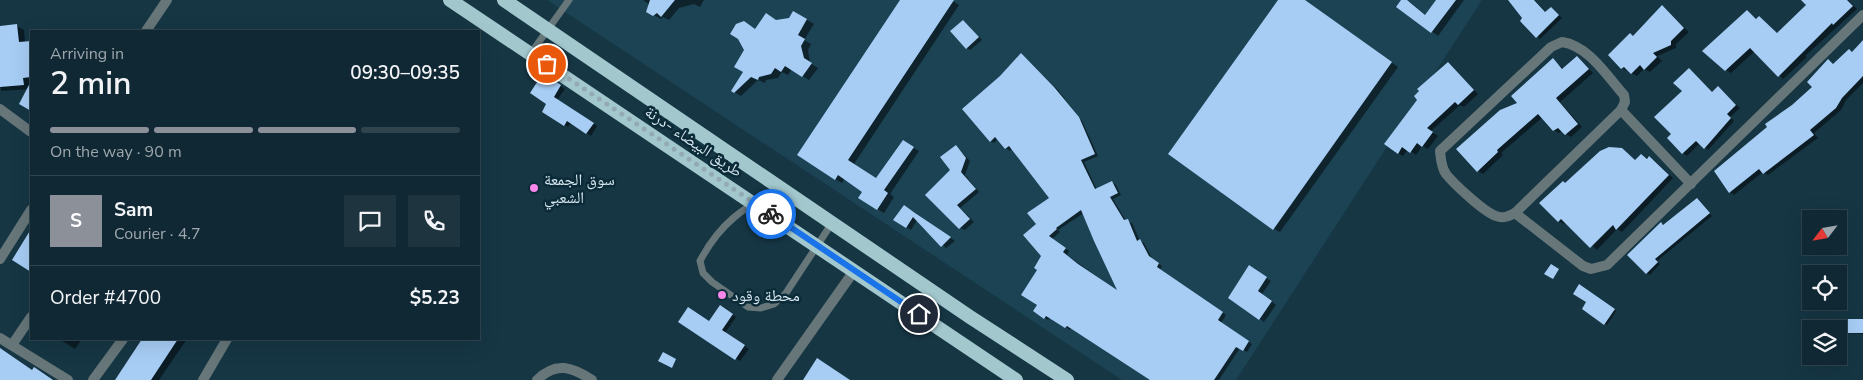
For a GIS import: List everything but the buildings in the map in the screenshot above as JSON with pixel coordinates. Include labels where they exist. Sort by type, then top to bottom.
[{"type":"highway","name":"طريق البيضاء -درنة","points":[[450,0],[754,202],[1016,380]]},
{"type":"highway","name":"طريق البيضاء -درنة","points":[[504,0],[1066,380]]},
{"type":"street","points":[[147,30],[167,0]]},
{"type":"street","points":[[1515,213],[1583,266],[1591,269],[1607,265],[1863,15]]},
{"type":"street","points":[[1562,42],[1573,44],[1584,51],[1624,94],[1625,102],[1622,110],[1515,213],[1507,217],[1497,216],[1485,209],[1445,173],[1441,162],[1440,151],[1551,47],[1562,42]]},
{"type":"street","points":[[0,109],[30,131]]},
{"type":"street","points":[[1622,110],[1692,184]]},
{"type":"street","points":[[0,259],[30,212]]},
{"type":"street","points":[[777,380],[854,271]]},
{"type":"street","points":[[12,345],[30,318]]},
{"type":"street","points":[[0,338],[68,380]]},
{"type":"street","points":[[94,380],[122,340]]},
{"type":"street","points":[[203,380],[226,340]]},
{"type":"street","points":[[537,380],[549,371],[561,367],[575,369],[592,380]]},
{"type":"lane","points":[[531,53],[547,28],[569,0]]},
{"type":"lane","points":[[780,188],[754,202],[727,221],[707,247],[700,261],[704,273],[712,282],[748,307],[760,308],[774,304],[786,293],[832,223]]},
{"type":"shaded area","points":[[547,0],[1482,0],[1236,380],[1122,380]]},
{"type":"way so far","points":[[547,64],[771,214]]},
{"type":"place","name":"سوق الجمعة الشعبي","points":[[534,188]]},
{"type":"place","name":"محطة وقود","points":[[722,295]]},
{"type":"route","points":[[771,214],[919,314]]}]
